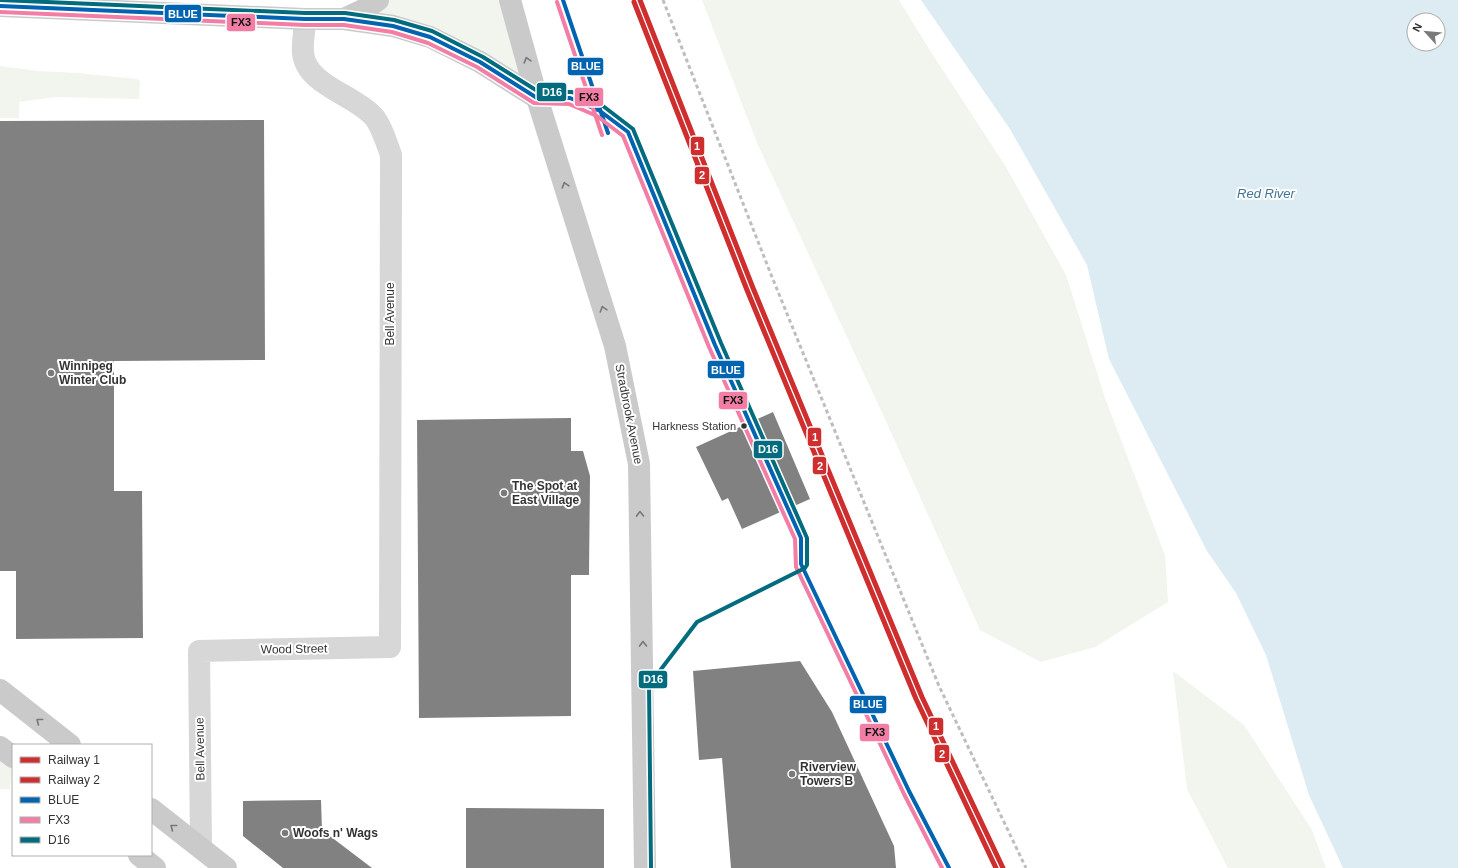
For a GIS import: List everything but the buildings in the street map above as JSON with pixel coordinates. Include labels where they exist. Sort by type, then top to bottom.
[{"type":"main road","points":[[344,19],[363,10],[378,0]]},
{"type":"main road","name":"Stradbrook Avenue","points":[[510,0],[538,98],[615,346],[640,464],[644,868]]},
{"type":"main road","points":[[0,6],[128,6],[305,19],[344,19],[393,26],[430,37],[480,62],[538,98]]},
{"type":"main road","points":[[0,690],[69,744]]},
{"type":"main road","points":[[0,747],[12,756]]},
{"type":"main road","points":[[152,810],[226,868]]},
{"type":"main road","points":[[140,856],[155,868]]},
{"type":"street","name":"Bell Avenue","points":[[305,19],[303,54],[309,70],[327,86],[354,100],[372,114],[383,133],[391,155],[390,647]]},
{"type":"street","name":"Wood Street","points":[[199,651],[390,647]]},
{"type":"street","name":"Bell Avenue","points":[[199,651],[201,848]]},
{"type":"shaded area","points":[[378,0],[510,0],[537,98],[363,10]]},
{"type":"shaded area","points":[[702,0],[899,0],[1006,167],[1066,275],[1105,398],[1165,555],[1168,602],[1095,647],[1041,662],[980,630],[884,417],[757,143]]},
{"type":"shaded area","points":[[0,66],[38,71],[137,79],[140,81],[139,99],[56,97],[19,102],[19,118],[0,118]]},
{"type":"shaded area","points":[[1173,671],[1244,725],[1312,830],[1326,868],[1228,868],[1187,789]]},
{"type":"shaded area","points":[[0,747],[12,756],[10,789],[0,789]]},
{"type":"water","name":"Red River","points":[[921,0],[1458,0],[1458,868],[1343,868],[1309,795],[1266,655],[1236,593],[1207,551],[1109,359],[1087,265],[1010,129]]},
{"type":"railway","points":[[663,0],[772,277],[939,686],[1026,868]]},
{"type":"rail line","name":"1","points":[[640,0],[753,288],[922,697],[1003,868]]},
{"type":"rail line","name":"2","points":[[634,2],[747,290],[916,699],[996,868]]},
{"type":"transit line","name":"D16","points":[[0,0],[305,13],[345,13],[394,20],[432,31],[483,57],[539,92],[572,92],[603,106],[633,129],[721,343],[807,538],[807,565],[805,568],[697,622],[649,685],[651,868]]},
{"type":"transit line","name":"BLUE","points":[[563,0],[608,133]]},
{"type":"transit line","name":"FX3","points":[[557,2],[602,135]]},
{"type":"transit line","name":"BLUE","points":[[0,6],[305,19],[344,19],[393,26],[430,37],[480,62],[537,98],[570,98],[600,111],[628,132],[715,345],[801,538],[801,564],[909,791],[949,868]]},
{"type":"transit line","name":"FX3","points":[[0,12],[305,25],[344,25],[392,32],[428,43],[477,67],[534,103],[569,104],[597,116],[623,136],[709,347],[795,539],[796,567],[904,794],[942,868]]},
{"type":"place","name":"Winnipeg Winter Club","points":[[51,373]]},
{"type":"place","name":"Harkness Station","points":[[744,426]]},
{"type":"place","name":"The Spot at East Village","points":[[504,493]]},
{"type":"place","name":"Riverview Towers B","points":[[792,774]]},
{"type":"place","name":"Woofs n' Wags","points":[[285,833]]}]
